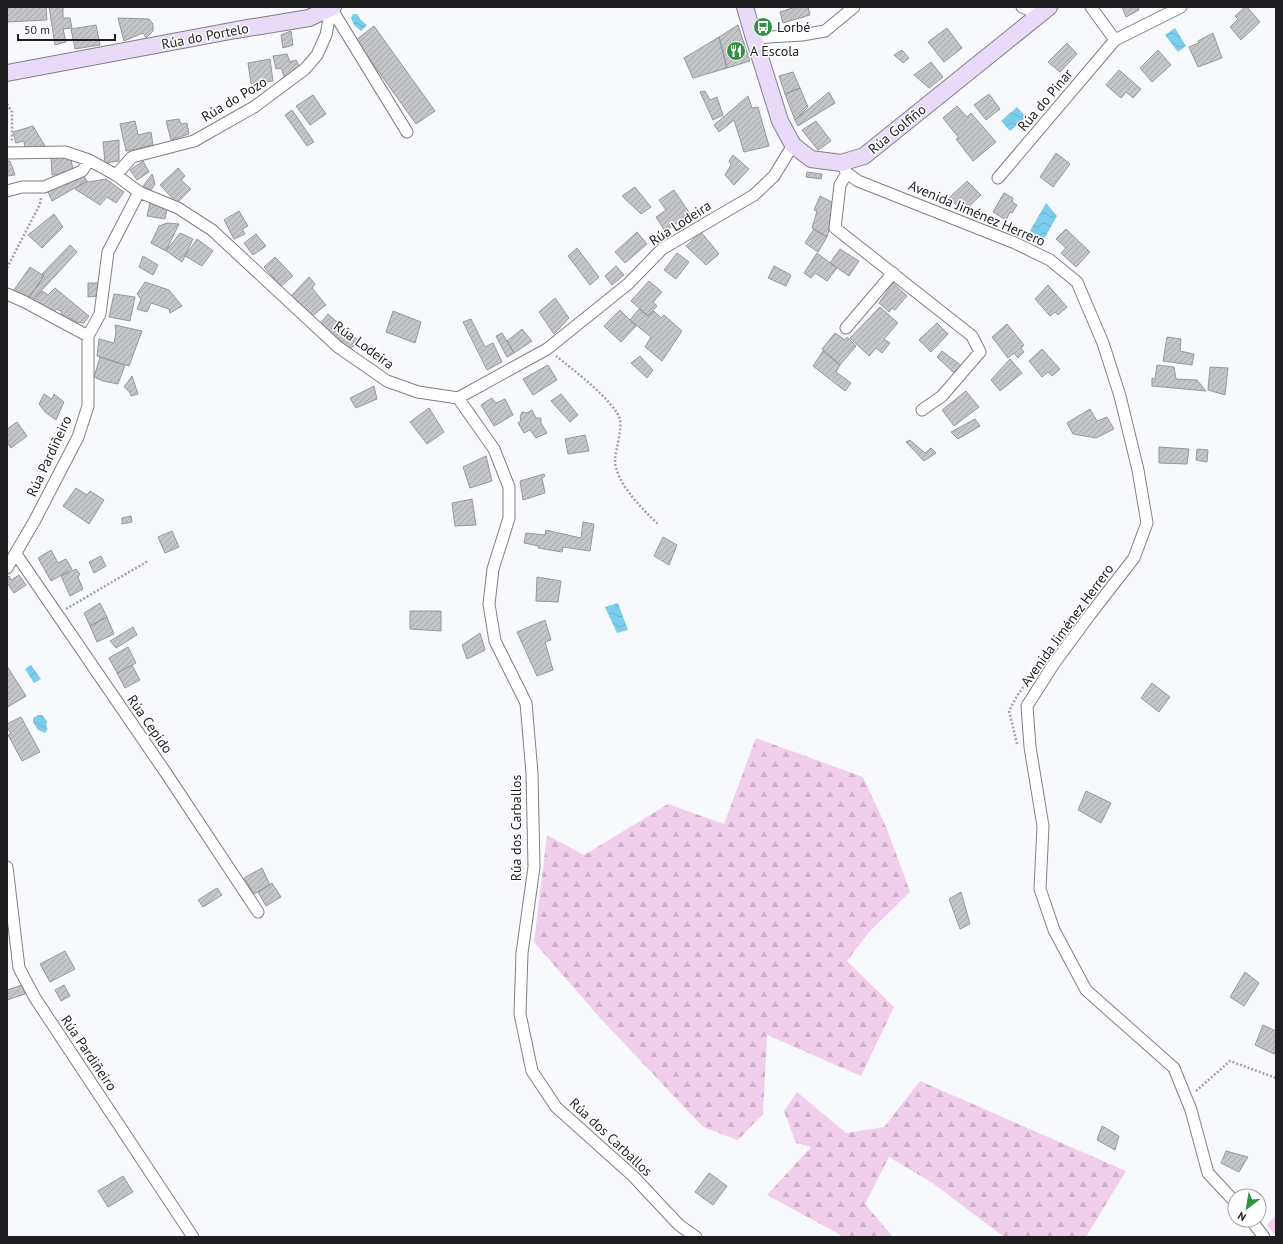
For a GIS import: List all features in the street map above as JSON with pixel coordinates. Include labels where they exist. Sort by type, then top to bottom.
[{"type":"main road","name":"Rúa Golfiño","points":[[745,7],[780,121],[793,145],[811,159],[844,168],[864,156],[1044,11]]},
{"type":"main road","name":"Rúa do Portelo","points":[[7,73],[236,30],[309,18],[332,8]]},
{"type":"street","points":[[754,38],[802,35],[825,31],[854,7]]},
{"type":"street","points":[[1022,7],[1044,11]]},
{"type":"street","points":[[1091,7],[1116,40]]},
{"type":"street","name":"Rúa do Pinar","points":[[998,178],[1116,40],[1181,7]]},
{"type":"street","points":[[332,8],[407,132]]},
{"type":"street","name":"Rúa do Pozo","points":[[116,175],[132,157],[194,140],[254,107],[305,70],[316,55],[326,35],[332,8]]},
{"type":"street","name":"Rúa Lodeira","points":[[9,154],[65,152],[90,160],[116,175],[139,192],[178,208],[212,230],[338,347],[387,380],[418,392],[458,398],[547,349],[628,284],[662,249],[754,195],[774,176],[793,145]]},
{"type":"street","points":[[7,191],[22,187],[44,187],[82,171],[90,160]]},
{"type":"street","points":[[844,168],[840,186],[835,228],[972,336],[980,352],[942,396],[922,410]]},
{"type":"street","name":"Avenida Jiménez Herrero","points":[[844,168],[858,181],[1016,243],[1050,260],[1078,282],[1103,343],[1120,396],[1138,470],[1147,523],[1134,558],[1053,665],[1027,706],[1030,746],[1043,826],[1040,889],[1054,930],[1086,990],[1174,1068],[1191,1110],[1208,1172],[1227,1193]]},
{"type":"street","name":"Rúa Pardiñeiro","points":[[7,568],[35,520],[78,437],[88,406],[88,336],[100,314],[108,252],[139,192]]},
{"type":"street","points":[[846,328],[893,273]]},
{"type":"street","points":[[7,294],[88,336]]},
{"type":"street","name":"Rúa dos Carballos","points":[[458,398],[494,449],[509,487],[509,518],[493,568],[489,604],[495,641],[526,702],[532,773],[534,867],[522,953],[520,1014],[532,1071],[556,1107],[633,1176],[679,1225],[696,1237]]},
{"type":"street","name":"Rúa Cepido","points":[[16,554],[258,912]]},
{"type":"street","name":"Rúa Pardiñeiro","points":[[7,867],[19,968],[35,998],[193,1237]]},
{"type":"street","points":[[1257,1228],[1264,1237]]},
{"type":"path","points":[[7,104],[12,112],[9,154]]},
{"type":"path","points":[[7,268],[40,204],[44,187]]},
{"type":"path","points":[[547,349],[610,402],[620,420],[615,461],[621,482],[642,509],[658,524]]},
{"type":"path","points":[[57,615],[148,561]]},
{"type":"path","points":[[1019,750],[1009,711],[1029,678]]},
{"type":"path","points":[[1186,1099],[1230,1061],[1276,1078]]},
{"type":"green space","points":[[756,738],[863,777],[887,829],[910,892],[869,932],[847,961],[894,1007],[861,1076],[767,1035],[763,1114],[738,1140],[703,1127],[601,1019],[534,942],[547,835],[584,855],[668,804],[724,824]]},
{"type":"green space","points":[[920,1081],[1126,1171],[1086,1237],[1004,1237],[934,1184],[889,1157],[865,1204],[893,1237],[841,1237],[839,1234],[767,1195],[811,1147],[796,1143],[784,1111],[797,1092],[846,1133],[884,1127]]},
{"type":"green space","points":[[1276,1215],[1276,1237],[1267,1225]]},
{"type":"water","points":[[353,14],[357,14],[367,25],[361,31],[354,25],[351,18]]},
{"type":"water","points":[[1175,28],[1186,46],[1178,52],[1165,35]]},
{"type":"water","points":[[1017,107],[1026,117],[1010,131],[1001,121]]},
{"type":"water","points":[[1046,203],[1057,216],[1044,239],[1030,231]]},
{"type":"water","points":[[618,603],[628,630],[617,633],[605,607]]},
{"type":"water","points":[[31,665],[41,679],[34,683],[25,669]]},
{"type":"water","points":[[38,715],[42,715],[47,721],[46,726],[48,729],[45,733],[38,730],[33,722],[33,718]]},
{"type":"building","points":[[7,7],[46,7],[47,20],[7,22]]},
{"type":"building","points":[[49,7],[63,7],[63,18],[70,18],[72,28],[63,29],[66,42],[55,45]]},
{"type":"building","points":[[795,7],[808,7],[810,15],[783,23],[780,12]]},
{"type":"building","points":[[1122,7],[1138,7],[1139,10],[1126,17]]},
{"type":"building","points":[[1247,7],[1260,22],[1241,40],[1230,27],[1238,19],[1235,16]]},
{"type":"building","points":[[118,18],[149,19],[153,24],[153,31],[146,38],[143,33],[124,41]]},
{"type":"building","points":[[96,25],[100,45],[75,49],[71,29]]},
{"type":"building","points":[[738,25],[750,61],[727,68],[719,37]]},
{"type":"building","points":[[374,26],[435,111],[416,124],[356,40]]},
{"type":"building","points":[[947,28],[962,48],[944,62],[928,42]]},
{"type":"building","points":[[291,31],[293,45],[283,48],[281,35]]},
{"type":"building","points":[[1213,33],[1222,58],[1198,67],[1189,47],[1199,43],[1198,41]]},
{"type":"building","points":[[719,37],[727,68],[693,78],[684,58]]},
{"type":"building","points":[[1067,43],[1077,54],[1060,72],[1048,62]]},
{"type":"building","points":[[902,50],[909,58],[903,63],[894,55]]},
{"type":"building","points":[[1158,50],[1171,65],[1152,82],[1140,68]]},
{"type":"building","points":[[287,54],[290,62],[296,60],[300,67],[285,79],[281,68],[276,69],[273,56]]},
{"type":"building","points":[[270,59],[273,81],[251,84],[248,63]]},
{"type":"building","points":[[931,62],[943,77],[929,88],[914,75]]},
{"type":"building","points":[[1119,70],[1141,89],[1133,98],[1126,92],[1121,98],[1106,85]]},
{"type":"building","points":[[793,72],[800,88],[785,94],[779,76]]},
{"type":"building","points":[[800,88],[808,107],[795,120],[785,94]]},
{"type":"building","points":[[705,91],[710,100],[717,97],[723,115],[713,120],[700,92]]},
{"type":"building","points":[[829,92],[835,103],[798,126],[795,120]]},
{"type":"building","points":[[989,94],[1000,109],[986,120],[974,105]]},
{"type":"building","points":[[313,95],[326,114],[310,125],[296,106]]},
{"type":"building","points":[[748,96],[752,108],[758,107],[769,146],[744,152],[734,120],[719,132],[714,125]]},
{"type":"building","points":[[957,106],[967,117],[971,113],[996,142],[973,161],[956,139],[959,138],[943,118]]},
{"type":"building","points":[[292,110],[314,142],[307,146],[285,115]]},
{"type":"building","points":[[179,119],[181,124],[187,123],[189,134],[171,140],[166,121]]},
{"type":"building","points":[[135,121],[138,135],[151,132],[153,145],[126,151],[120,124]]},
{"type":"building","points":[[816,121],[831,141],[818,150],[802,130]]},
{"type":"building","points":[[33,126],[45,146],[25,149],[24,141],[16,143],[13,132]]},
{"type":"building","points":[[119,140],[119,161],[105,163],[103,142]]},
{"type":"building","points":[[1056,153],[1070,164],[1053,187],[1040,177]]},
{"type":"building","points":[[733,155],[749,169],[734,185],[725,175],[731,165],[729,161]]},
{"type":"building","points":[[51,157],[71,158],[73,171],[65,174],[52,175]]},
{"type":"building","points":[[7,161],[10,161],[15,175],[7,176]]},
{"type":"building","points":[[143,161],[149,172],[137,180],[130,170]]},
{"type":"building","points":[[178,168],[185,176],[181,180],[191,189],[177,203],[160,185]]},
{"type":"building","points":[[807,172],[822,174],[821,179],[806,177]]},
{"type":"building","points":[[152,174],[155,184],[151,190],[143,186]]},
{"type":"building","points":[[83,175],[87,181],[52,201],[47,190]]},
{"type":"building","points":[[106,179],[124,192],[116,203],[107,197],[100,205],[75,189],[87,181]]},
{"type":"building","points":[[967,181],[981,195],[963,212],[949,198]]},
{"type":"building","points":[[635,187],[651,207],[641,214],[622,196]]},
{"type":"building","points":[[674,190],[690,214],[665,231],[656,217],[666,210],[659,200]]},
{"type":"building","points":[[1004,193],[1013,198],[1012,202],[1017,205],[1012,213],[1010,212],[1006,220],[993,212]]},
{"type":"building","points":[[820,196],[836,204],[827,237],[812,228],[817,211],[814,210]]},
{"type":"building","points":[[150,203],[167,208],[165,219],[147,216]]},
{"type":"building","points":[[239,211],[248,226],[242,229],[245,234],[234,239],[224,220]]},
{"type":"building","points":[[54,214],[63,227],[42,248],[28,235]]},
{"type":"building","points":[[167,223],[179,224],[166,251],[151,243],[159,226]]},
{"type":"building","points":[[814,229],[827,237],[818,252],[805,243]]},
{"type":"building","points":[[1066,229],[1090,252],[1076,267],[1061,253],[1066,248],[1056,239]]},
{"type":"building","points":[[637,232],[647,244],[625,263],[615,252]]},
{"type":"building","points":[[701,232],[719,254],[706,265],[686,246]]},
{"type":"building","points":[[180,233],[193,239],[182,262],[166,251]]},
{"type":"building","points":[[256,234],[266,246],[253,255],[244,243]]},
{"type":"building","points":[[197,239],[213,251],[202,266],[185,256]]},
{"type":"building","points":[[70,245],[77,252],[32,301],[28,299],[44,276],[42,274]]},
{"type":"building","points":[[577,248],[599,277],[590,285],[568,256]]},
{"type":"building","points":[[840,249],[859,261],[849,276],[830,263]]},
{"type":"building","points":[[677,253],[689,262],[676,279],[664,270]]},
{"type":"building","points":[[817,253],[837,268],[827,281],[815,273],[811,278],[804,273]]},
{"type":"building","points":[[143,256],[158,265],[153,275],[139,267]]},
{"type":"building","points":[[275,257],[293,276],[281,286],[264,267]]},
{"type":"building","points":[[616,266],[624,275],[612,285],[605,276]]},
{"type":"building","points":[[774,266],[791,275],[786,286],[768,278]]},
{"type":"building","points":[[30,267],[44,276],[28,299],[14,290]]},
{"type":"building","points":[[309,277],[315,284],[312,288],[326,305],[311,317],[291,296]]},
{"type":"building","points":[[649,281],[662,292],[653,302],[657,306],[648,316],[631,301]]},
{"type":"building","points":[[145,282],[169,290],[182,306],[170,313],[169,309],[151,303],[147,312],[137,309],[141,299],[137,294]]},
{"type":"building","points":[[88,283],[98,283],[98,296],[88,297]]},
{"type":"building","points":[[893,283],[907,296],[895,310],[892,308],[889,312],[879,303]]},
{"type":"building","points":[[1048,285],[1067,307],[1058,315],[1055,312],[1050,316],[1035,299]]},
{"type":"building","points":[[55,288],[89,316],[84,323],[76,322],[65,315],[63,318],[59,316],[62,312],[57,309],[53,313],[32,301],[42,291],[48,295]]},
{"type":"building","points":[[114,294],[135,297],[130,321],[109,317]]},
{"type":"building","points":[[555,298],[569,318],[554,334],[539,312]]},
{"type":"building","points":[[880,307],[898,323],[884,339],[890,343],[882,353],[876,348],[869,356],[850,338]]},
{"type":"building","points":[[639,309],[648,316],[654,311],[661,318],[664,315],[682,331],[662,361],[645,347],[651,337],[630,320]]},
{"type":"building","points":[[620,310],[636,326],[621,342],[604,326]]},
{"type":"building","points":[[393,311],[421,322],[415,343],[386,332]]},
{"type":"building","points":[[328,314],[359,341],[350,349],[320,324]]},
{"type":"building","points":[[471,319],[485,347],[493,343],[502,362],[487,370],[463,322]]},
{"type":"building","points":[[937,323],[948,334],[931,352],[919,340]]},
{"type":"building","points":[[1007,324],[1024,345],[1021,348],[1024,352],[1018,358],[1014,353],[1008,358],[992,337]]},
{"type":"building","points":[[115,325],[142,331],[129,366],[97,356],[99,339],[114,343],[116,332]]},
{"type":"building","points":[[522,329],[532,341],[514,353],[507,341]]},
{"type":"building","points":[[502,333],[514,353],[507,357],[496,336]]},
{"type":"building","points":[[835,333],[845,340],[847,337],[856,346],[840,365],[822,349]]},
{"type":"building","points":[[1167,337],[1181,339],[1180,351],[1194,354],[1192,365],[1163,361]]},
{"type":"building","points":[[1042,349],[1060,369],[1052,376],[1048,372],[1042,377],[1029,361]]},
{"type":"building","points":[[823,351],[840,365],[836,372],[851,383],[845,391],[813,366]]},
{"type":"building","points":[[942,351],[962,366],[956,375],[937,357]]},
{"type":"building","points":[[640,356],[653,370],[647,378],[631,363]]},
{"type":"building","points":[[100,357],[125,365],[118,384],[103,381],[94,377]]},
{"type":"building","points":[[1010,359],[1022,373],[1000,391],[991,380]]},
{"type":"building","points":[[548,365],[557,380],[533,395],[523,379]]},
{"type":"building","points":[[1157,365],[1174,367],[1176,379],[1197,380],[1206,391],[1152,386],[1152,378],[1155,379]]},
{"type":"building","points":[[1210,367],[1228,368],[1225,395],[1208,390]]},
{"type":"building","points":[[132,376],[138,394],[131,396],[129,391],[124,387]]},
{"type":"building","points":[[374,386],[377,399],[356,408],[350,398]]},
{"type":"building","points":[[966,391],[979,407],[954,426],[942,410]]},
{"type":"building","points":[[44,394],[52,399],[54,394],[64,402],[56,420],[45,412],[39,404]]},
{"type":"building","points":[[561,394],[578,415],[570,422],[551,401]]},
{"type":"building","points":[[492,398],[496,403],[505,399],[513,415],[494,426],[481,405]]},
{"type":"building","points":[[429,408],[444,432],[427,444],[410,422]]},
{"type":"building","points":[[1090,409],[1097,421],[1107,417],[1114,429],[1096,438],[1073,434],[1067,423]]},
{"type":"building","points":[[532,410],[536,418],[541,418],[541,423],[547,433],[536,438],[530,430],[524,433],[518,423],[521,421],[520,417],[522,412],[527,413]]},
{"type":"building","points":[[975,419],[980,426],[958,439],[951,432]]},
{"type":"building","points":[[17,422],[27,436],[11,448],[7,442],[7,429]]},
{"type":"building","points":[[585,435],[589,451],[568,454],[565,439]]},
{"type":"building","points":[[910,440],[925,453],[931,448],[936,453],[924,461],[906,442]]},
{"type":"building","points":[[1159,447],[1189,449],[1187,464],[1159,463]]},
{"type":"building","points":[[1197,449],[1208,450],[1207,462],[1196,460]]},
{"type":"building","points":[[486,456],[492,481],[470,488],[463,467]]},
{"type":"building","points":[[544,474],[545,476],[542,478],[545,493],[523,500],[520,481]]},
{"type":"building","points":[[76,488],[87,495],[90,491],[104,500],[89,524],[63,506]]},
{"type":"building","points":[[472,499],[476,525],[455,526],[452,503]]},
{"type":"building","points":[[131,516],[132,522],[122,524],[122,518]]},
{"type":"building","points":[[583,522],[594,524],[590,551],[563,547],[562,552],[538,548],[539,546],[524,543],[526,533],[545,535],[546,530],[581,538]]},
{"type":"building","points":[[172,531],[179,547],[165,553],[158,537]]},
{"type":"building","points":[[663,537],[677,545],[669,565],[654,556]]},
{"type":"building","points":[[51,550],[58,563],[66,559],[72,569],[51,581],[38,558]]},
{"type":"building","points":[[101,556],[106,566],[94,573],[89,562]]},
{"type":"building","points":[[76,569],[80,574],[78,577],[83,589],[70,596],[61,576]]},
{"type":"building","points":[[19,575],[26,585],[14,593],[7,583],[7,578],[9,576],[11,580]]},
{"type":"building","points":[[537,577],[561,581],[558,602],[536,601]]},
{"type":"building","points":[[100,603],[107,617],[90,626],[84,613]]},
{"type":"building","points":[[410,611],[441,611],[441,631],[410,629]]},
{"type":"building","points":[[107,617],[114,634],[97,642],[90,626]]},
{"type":"building","points":[[545,620],[551,640],[545,642],[553,670],[537,676],[517,632]]},
{"type":"building","points":[[133,627],[137,635],[116,648],[110,641]]},
{"type":"building","points":[[480,633],[485,650],[467,659],[462,645]]},
{"type":"building","points":[[128,647],[136,663],[117,673],[109,658]]},
{"type":"building","points":[[132,665],[140,680],[125,688],[117,673]]},
{"type":"building","points":[[7,666],[26,696],[8,707],[7,706]]},
{"type":"building","points":[[1152,683],[1170,697],[1159,712],[1141,698]]},
{"type":"building","points":[[21,717],[40,752],[22,761],[8,735],[11,734],[7,727],[7,724]]},
{"type":"building","points":[[1086,791],[1111,803],[1101,823],[1078,810]]},
{"type":"building","points":[[262,868],[270,885],[254,894],[244,878]]},
{"type":"building","points":[[272,883],[281,897],[266,906],[258,892]]},
{"type":"building","points":[[217,888],[222,895],[203,907],[198,900]]},
{"type":"building","points":[[961,892],[970,924],[960,929],[949,899]]},
{"type":"building","points":[[65,951],[75,969],[50,982],[40,964]]},
{"type":"building","points":[[1245,972],[1259,983],[1244,1006],[1230,997]]},
{"type":"building","points":[[22,985],[25,994],[7,1000],[7,990]]},
{"type":"building","points":[[64,985],[70,996],[61,1001],[55,990]]},
{"type":"building","points":[[1263,1025],[1276,1031],[1276,1050],[1274,1054],[1255,1045]]},
{"type":"building","points":[[1102,1126],[1119,1136],[1115,1150],[1097,1140]]},
{"type":"building","points":[[1226,1151],[1248,1157],[1239,1172],[1221,1163]]},
{"type":"building","points":[[709,1173],[727,1186],[713,1205],[695,1192]]},
{"type":"building","points":[[123,1176],[133,1192],[108,1207],[98,1191]]},
{"type":"place","name":"Lorbé","points":[[763,27]]},
{"type":"place","name":"A Escola","points":[[736,51]]}]
